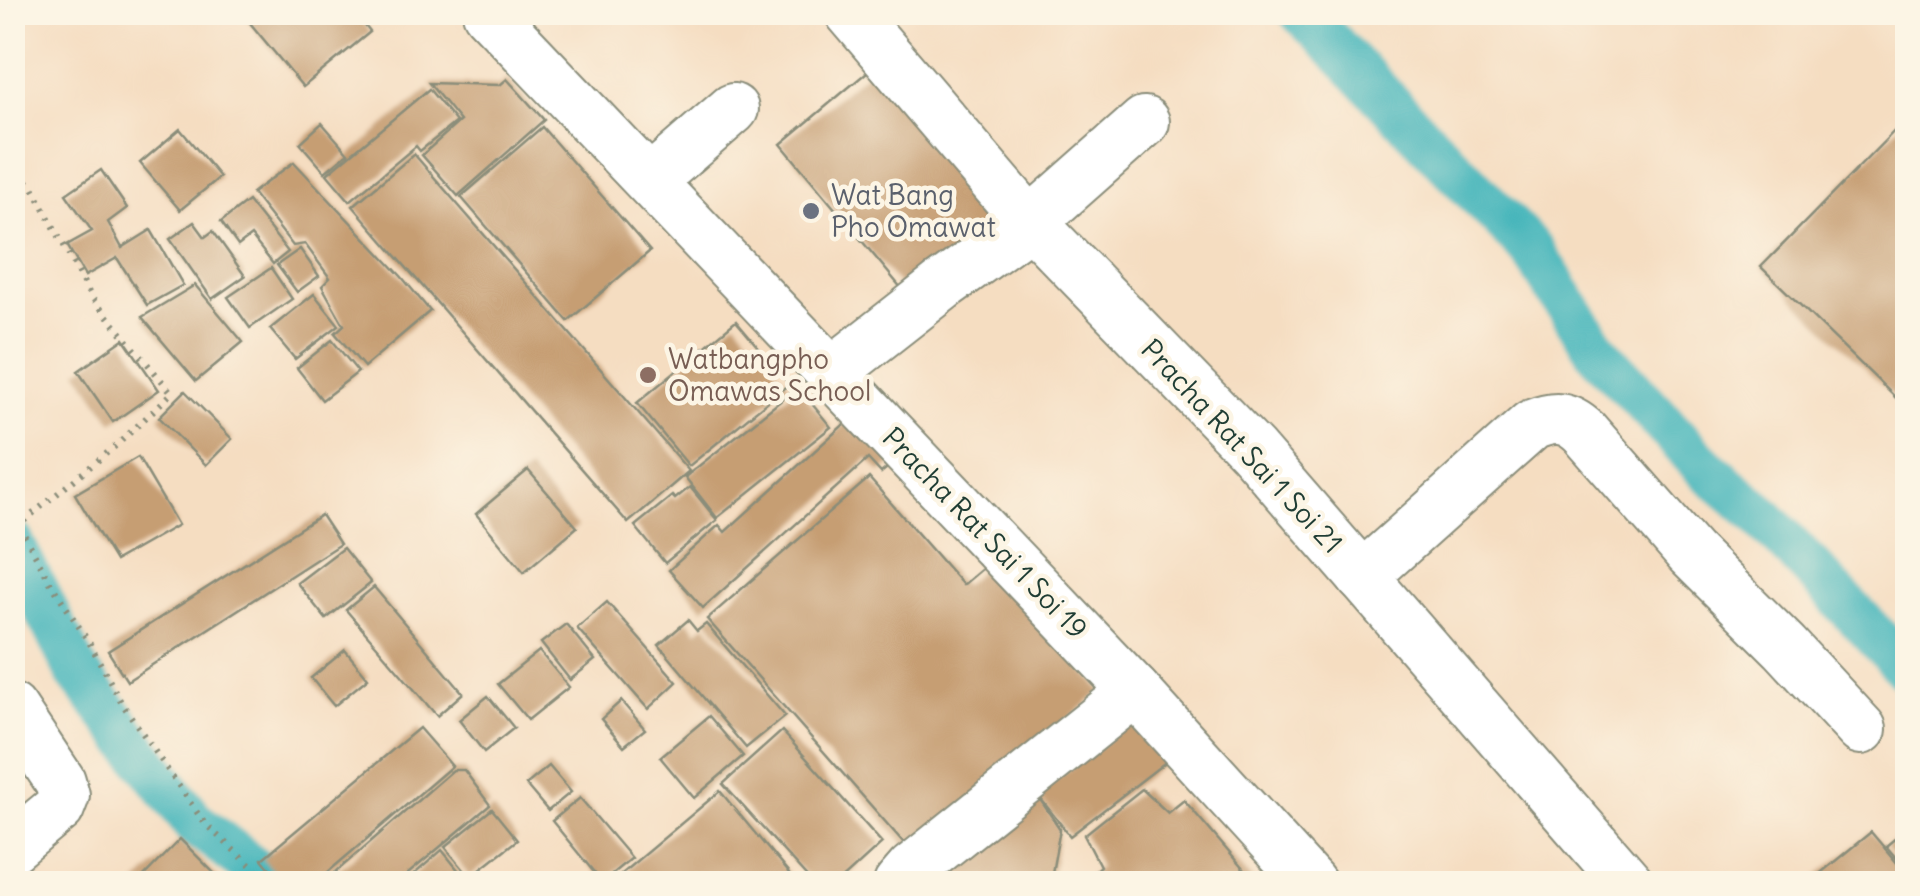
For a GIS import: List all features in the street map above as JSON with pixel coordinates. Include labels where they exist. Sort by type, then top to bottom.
[{"type":"street","name":"Pracha Rat Sai 1 Soi 19","points":[[488,12],[1135,690],[1311,884]]},
{"type":"street","name":"Pracha Rat Sai 1 Soi 21","points":[[850,12],[1032,222],[1252,450],[1629,884]]},
{"type":"street","points":[[650,181],[733,108]]},
{"type":"street","points":[[831,372],[1032,222],[1144,122]]},
{"type":"street","points":[[1362,576],[1532,426],[1544,420],[1573,422],[1690,553],[1861,729]]},
{"type":"street","points":[[899,884],[912,869],[1135,690]]},
{"type":"street","points":[[12,710],[60,781],[64,794],[60,808],[12,847]]},
{"type":"path","points":[[12,166],[32,186],[92,298],[172,393],[118,444],[19,525],[121,702],[204,824],[270,884]]},
{"type":"building","points":[[241,12],[354,12],[370,32],[303,87]]},
{"type":"building","points":[[879,62],[1010,220],[912,301],[781,144]]},
{"type":"building","points":[[507,79],[544,120],[458,196],[422,155],[460,121],[429,83],[500,85]]},
{"type":"building","points":[[429,89],[456,122],[420,151],[416,146],[350,201],[327,174]]},
{"type":"building","points":[[1908,117],[1908,390],[1898,400],[1761,267]]},
{"type":"building","points":[[322,123],[348,153],[325,172],[300,143]]},
{"type":"building","points":[[542,127],[650,251],[568,321],[461,197]]},
{"type":"building","points":[[180,129],[220,177],[180,210],[140,163]]},
{"type":"building","points":[[414,154],[689,471],[628,523],[353,206]]},
{"type":"building","points":[[294,162],[430,311],[364,367],[335,333],[344,325],[322,286],[330,278],[305,244],[293,246],[252,193]]},
{"type":"building","points":[[101,170],[127,208],[108,222],[122,248],[151,230],[183,285],[147,305],[117,258],[85,276],[67,245],[92,231],[66,194]]},
{"type":"building","points":[[248,201],[288,252],[273,264],[251,236],[238,246],[221,222]]},
{"type":"building","points":[[194,222],[205,237],[213,231],[245,276],[212,299],[170,239]]},
{"type":"building","points":[[300,249],[319,276],[297,292],[277,265]]},
{"type":"building","points":[[271,268],[292,299],[250,328],[228,297]]},
{"type":"building","points":[[195,285],[243,342],[196,381],[142,317]]},
{"type":"building","points":[[314,294],[339,325],[295,359],[270,329]]},
{"type":"building","points":[[736,321],[789,384],[689,466],[637,403]]},
{"type":"building","points":[[124,339],[159,390],[113,422],[78,371]]},
{"type":"building","points":[[332,340],[358,372],[322,400],[297,368]]},
{"type":"building","points":[[798,387],[831,427],[717,518],[685,477]]},
{"type":"building","points":[[185,391],[232,439],[206,465],[159,417]]},
{"type":"building","points":[[852,417],[893,463],[881,473],[868,459],[703,608],[669,570],[719,525],[725,532]]},
{"type":"building","points":[[138,457],[178,525],[115,561],[75,494]]},
{"type":"building","points":[[528,470],[577,527],[524,572],[476,514]]},
{"type":"building","points":[[869,478],[963,585],[989,563],[1102,691],[911,851],[707,619]]},
{"type":"building","points":[[690,487],[717,520],[665,563],[635,526],[672,496],[675,499]]},
{"type":"building","points":[[321,515],[340,544],[127,681],[108,651]]},
{"type":"building","points":[[343,548],[371,583],[326,619],[297,583]]},
{"type":"building","points":[[374,587],[463,693],[437,716],[346,610]]},
{"type":"building","points":[[607,602],[677,682],[648,709],[577,628]]},
{"type":"building","points":[[688,620],[697,631],[706,624],[785,716],[746,748],[659,645]]},
{"type":"building","points":[[566,624],[595,660],[570,680],[541,643]]},
{"type":"building","points":[[345,650],[368,678],[334,706],[311,678]]},
{"type":"building","points":[[539,651],[569,687],[528,720],[498,684]]},
{"type":"building","points":[[488,696],[514,728],[484,752],[459,720]]},
{"type":"building","points":[[621,701],[645,729],[624,746],[601,719]]},
{"type":"building","points":[[1140,715],[1172,757],[1070,836],[1037,794]]},
{"type":"building","points":[[709,716],[743,756],[694,798],[660,757]]},
{"type":"building","points":[[419,728],[452,766],[314,884],[290,884],[279,879],[262,859]]},
{"type":"building","points":[[782,731],[882,843],[837,884],[813,884],[723,784]]},
{"type":"building","points":[[549,766],[571,792],[548,811],[526,785]]},
{"type":"building","points":[[453,770],[464,770],[490,805],[396,884],[322,884]]},
{"type":"building","points":[[1033,789],[1060,829],[1050,884],[928,884]]},
{"type":"building","points":[[1142,789],[1168,813],[1184,800],[1256,884],[1080,884],[1100,866],[1084,835]]},
{"type":"building","points":[[720,791],[789,874],[778,884],[609,884]]},
{"type":"building","points":[[580,798],[631,858],[602,882],[552,821]]},
{"type":"building","points":[[492,809],[517,840],[470,877],[445,847]]},
{"type":"building","points":[[1908,828],[1908,872],[1886,846]]},
{"type":"building","points":[[1871,832],[1908,876],[1908,884],[1823,884],[1817,876]]},
{"type":"building","points":[[180,839],[225,884],[136,884]]},
{"type":"building","points":[[442,850],[467,881],[403,884]]},
{"type":"waterway","points":[[1301,12],[1532,250],[1597,351],[1705,468],[1758,512],[1908,670]]},
{"type":"waterway","points":[[12,543],[77,672],[194,822],[274,884]]},
{"type":"place","name":"Wat Bang Pho Omawat","points":[[811,211]]},
{"type":"place","name":"Watbangpho Omawas School","points":[[648,375]]}]
